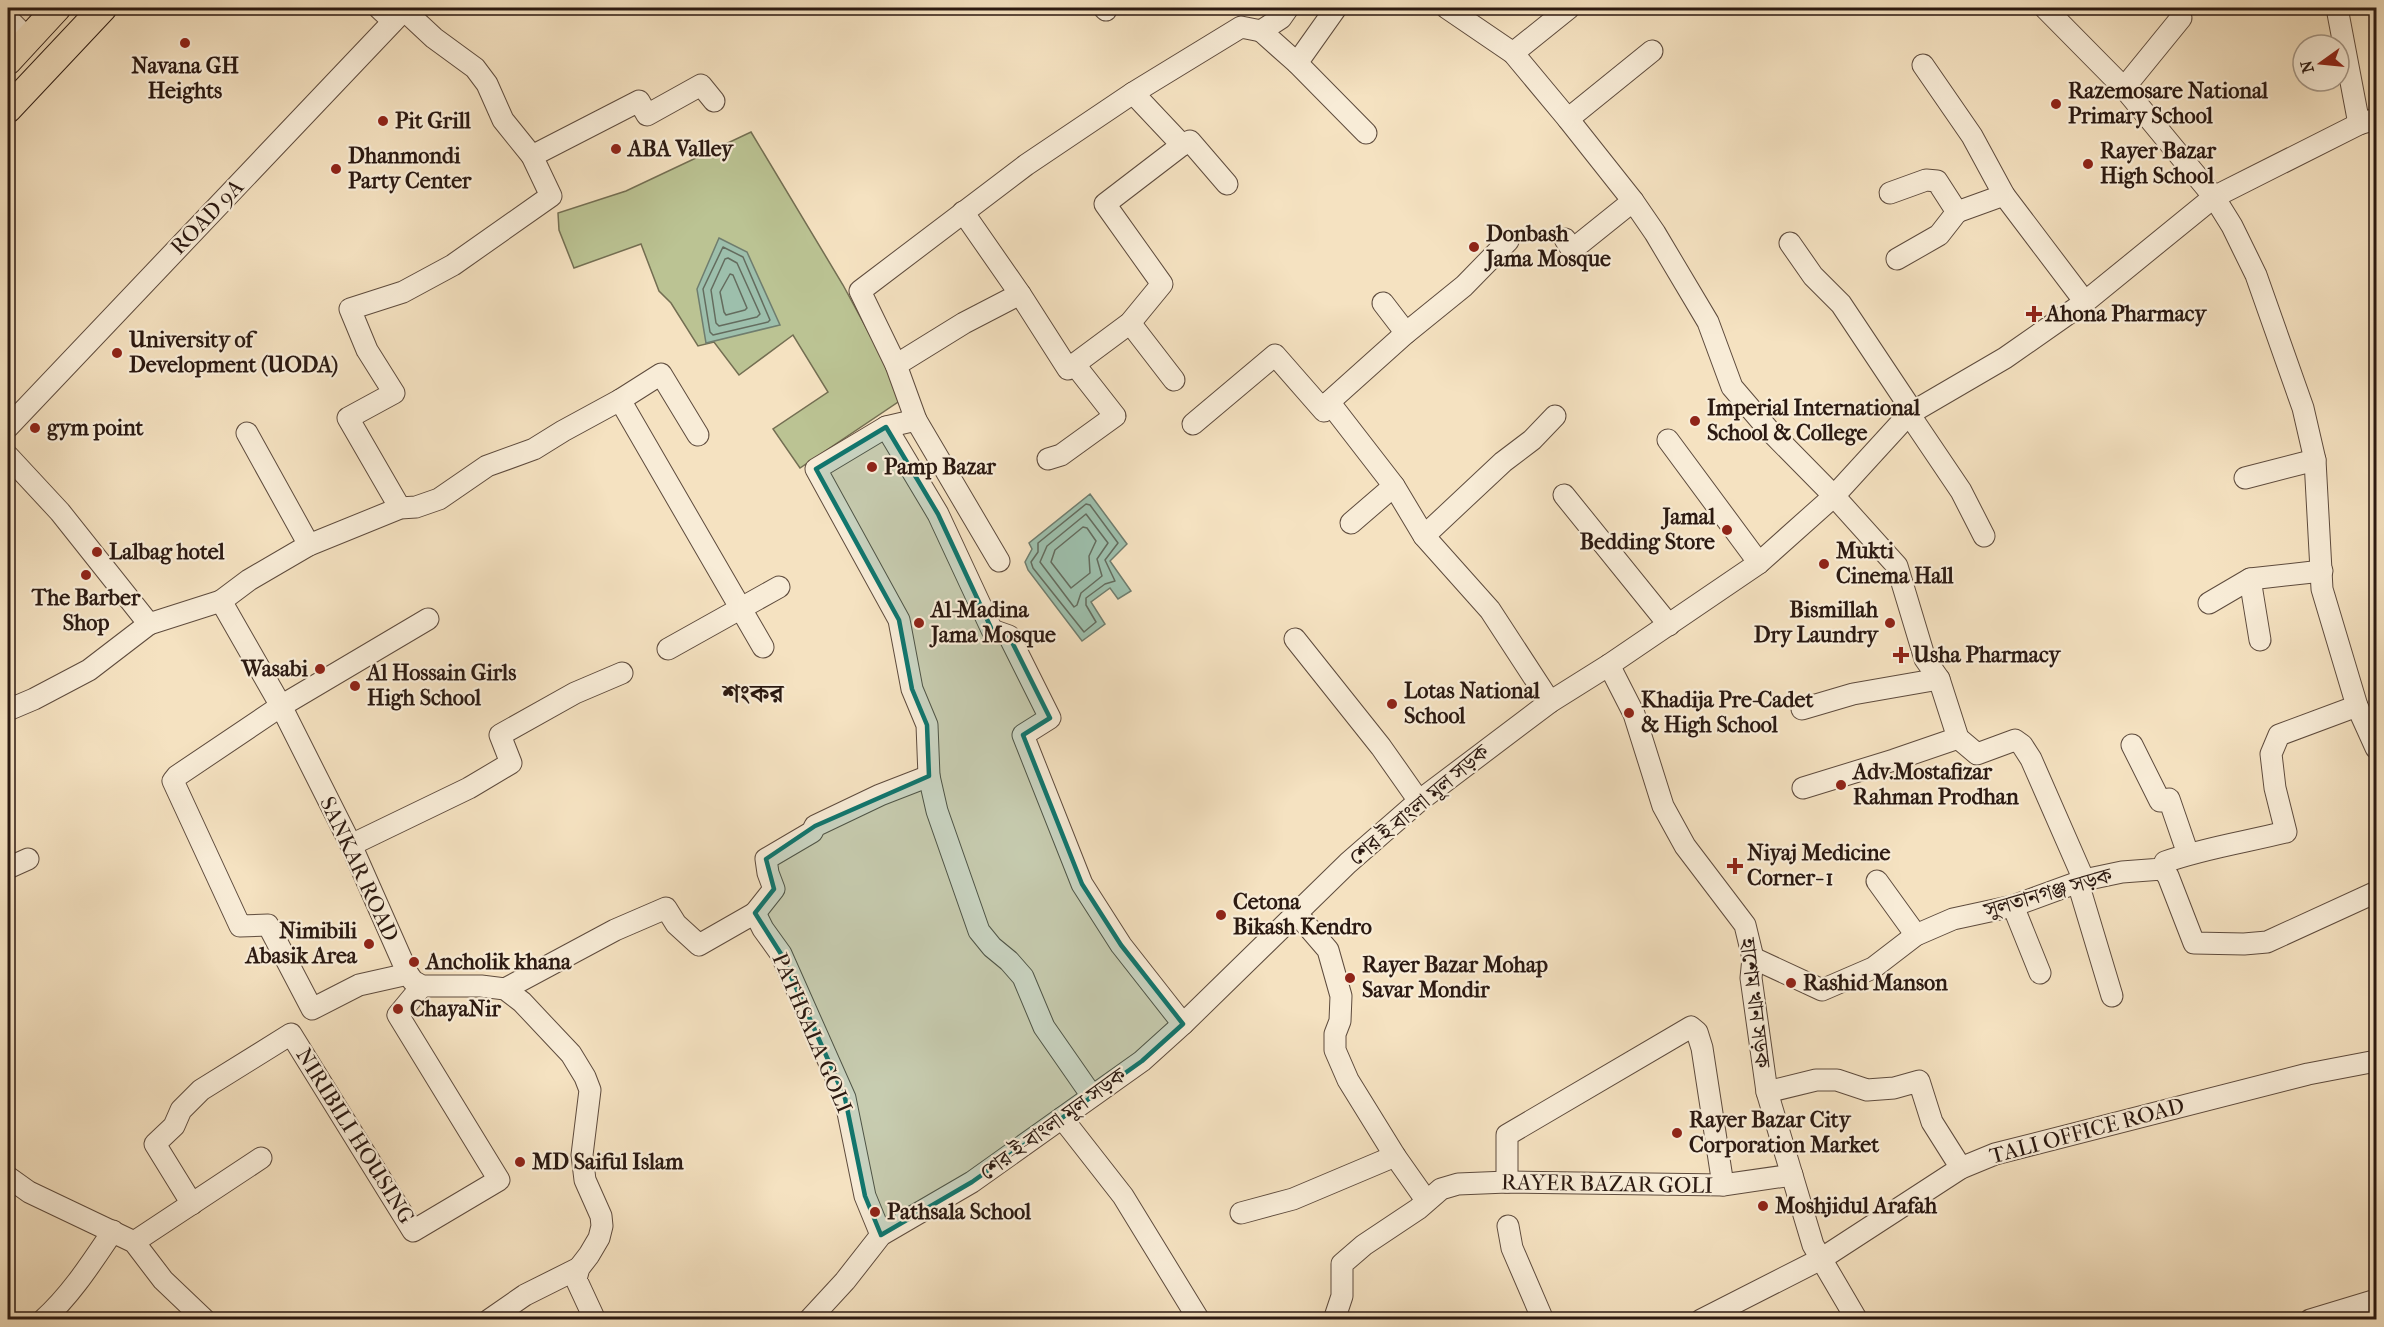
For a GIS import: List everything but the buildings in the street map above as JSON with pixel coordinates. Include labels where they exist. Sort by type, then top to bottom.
[{"type":"main road","points":[[8,61],[57,8]]},
{"type":"main road","points":[[8,110],[103,8]]},
{"type":"street","points":[[1261,31],[1281,18],[1288,8]]},
{"type":"street","points":[[1297,63],[1336,8]]},
{"type":"street","points":[[1447,8],[1513,53],[1568,119],[1633,201],[1708,322],[1732,387],[1768,429],[1834,496],[1897,566],[1925,659],[1939,679],[1958,738],[1977,754],[2015,740],[2022,745],[2031,759],[2081,882],[2112,996]]},
{"type":"street","points":[[1513,53],[1569,8]]},
{"type":"street","points":[[2045,8],[2124,88],[2214,197],[2232,226],[2256,274],[2303,408],[2315,460],[2322,589],[2357,706],[2376,748]]},
{"type":"street","points":[[2337,8],[2368,122]]},
{"type":"street","points":[[396,11],[474,69],[487,84],[503,120],[532,156],[552,196],[453,265],[403,292],[350,309],[367,351],[394,393],[348,418],[400,508]]},
{"type":"street","name":"ROAD 9A","points":[[8,427],[396,11]]},
{"type":"street","points":[[2124,88],[2181,18]]},
{"type":"street","points":[[8,19],[28,39]]},
{"type":"street","points":[[999,561],[916,420],[896,365],[860,291],[1026,165],[1134,93],[1241,27],[1261,31],[1297,63],[1366,133]]},
{"type":"street","points":[[1568,119],[1652,51]]},
{"type":"street","points":[[1923,65],[1972,136],[2004,195],[2085,302]]},
{"type":"street","points":[[532,156],[639,100],[647,115],[701,86],[714,101]]},
{"type":"street","points":[[1134,93],[1182,145]]},
{"type":"street","name":"শের-ই-বাংলা মূল সড়ক","points":[[809,1320],[846,1281],[880,1235],[972,1182],[1142,1061],[1348,863],[1419,801],[1550,702],[1610,665],[1759,563],[1834,496],[1909,414],[2005,358],[2085,302],[2214,197],[2368,122]]},
{"type":"street","points":[[963,212],[1068,369],[1130,322],[1162,284],[1105,204],[1190,141],[1227,184]]},
{"type":"street","points":[[1890,193],[1926,180],[1937,181],[1957,212]]},
{"type":"street","points":[[1897,259],[1939,235],[1957,212],[2004,195]]},
{"type":"street","points":[[1565,239],[1572,250],[1633,201]]},
{"type":"street","points":[[1193,424],[1275,355],[1324,411],[1329,402],[1406,333],[1464,286],[1508,241]]},
{"type":"street","points":[[1790,243],[1813,276],[1841,304],[1908,403],[1909,414],[1961,491],[1984,536]]},
{"type":"street","points":[[896,365],[964,323],[1020,294]]},
{"type":"street","points":[[1383,303],[1406,333]]},
{"type":"street","points":[[1130,322],[1174,380]]},
{"type":"street","points":[[1048,459],[1061,455],[1115,416],[1075,365]]},
{"type":"street","points":[[8,710],[89,670],[149,624],[221,601],[249,580],[309,545],[400,508],[416,507],[439,499],[487,466],[534,449],[661,374],[698,435]]},
{"type":"street","points":[[620,400],[763,647]]},
{"type":"street","points":[[1329,402],[1394,486],[1424,536],[1491,610],[1550,702]]},
{"type":"street","points":[[1424,536],[1503,462],[1532,441],[1555,417]]},
{"type":"street","points":[[916,420],[886,427],[816,468],[899,620],[912,689],[927,725],[928,776],[949,848],[979,931],[1023,977],[1044,1027],[1092,1096]]},
{"type":"street","points":[[886,427],[938,514],[992,630],[1009,636],[1050,718],[1023,735],[1082,884],[1121,945],[1183,1024]]},
{"type":"street","points":[[247,433],[309,545]]},
{"type":"street","points":[[1668,440],[1759,563]]},
{"type":"street","points":[[8,456],[60,512],[149,624]]},
{"type":"street","points":[[2245,478],[2315,460]]},
{"type":"street","points":[[1351,523],[1394,486]]},
{"type":"street","points":[[1564,495],[1669,625]]},
{"type":"street","points":[[2209,603],[2250,579],[2322,571]]},
{"type":"street","points":[[2250,579],[2260,640]]},
{"type":"street","points":[[668,649],[779,587]]},
{"type":"street","name":"SANKAR ROAD","points":[[221,601],[280,706],[351,845],[415,980]]},
{"type":"street","points":[[428,619],[280,706],[173,781],[240,926],[268,925],[312,1009],[359,986],[415,980],[505,989],[522,1002],[571,1054],[590,1090],[582,1155],[585,1180],[601,1216],[602,1226],[600,1238],[579,1268],[576,1279],[595,1320]]},
{"type":"street","points":[[1295,639],[1381,747],[1419,801]]},
{"type":"street","name":"হাশেম খান সড়ক","points":[[1610,665],[1634,714],[1663,806],[1685,846],[1745,925],[1753,958],[1750,978],[1767,1092],[1812,1245],[1857,1320]]},
{"type":"street","points":[[351,845],[469,788],[511,763],[500,735],[575,693],[622,673]]},
{"type":"street","points":[[1802,709],[1853,694],[1939,679]]},
{"type":"street","name":"সুলতানগঞ্জ সড়ক","points":[[1753,958],[1822,990],[1872,968],[1916,935],[1953,919],[2013,906],[2081,882],[2121,872],[2162,868],[2165,862],[2188,854],[2286,832],[2275,788],[2271,754],[2279,735],[2357,706]]},
{"type":"street","points":[[1803,788],[1958,738]]},
{"type":"street","points":[[2132,745],[2160,801],[2169,799],[2188,854]]},
{"type":"street","points":[[505,989],[615,930],[666,908],[676,924],[699,945],[755,913],[774,889],[766,859],[812,832],[814,826],[880,795],[928,776]]},
{"type":"street","points":[[8,868],[28,859]]},
{"type":"street","points":[[2162,868],[2168,876],[2194,943],[2267,942],[2376,896]]},
{"type":"street","points":[[1877,881],[1916,935]]},
{"type":"street","points":[[2013,906],[2040,973]]},
{"type":"street","name":"PATHSALA GOLI","points":[[755,913],[763,929],[781,954],[844,1098],[865,1196],[880,1235]]},
{"type":"street","points":[[1297,914],[1328,950],[1341,996],[1335,1050],[1348,1080],[1395,1156],[1426,1200]]},
{"type":"street","name":"NIRIBILI HOUSING","points":[[192,1204],[155,1144],[174,1126],[181,1110],[201,1090],[291,1034],[413,1231],[499,1180],[398,1015],[415,980]]},
{"type":"street","points":[[1507,1182],[1508,1135],[1690,1027],[1697,1032],[1702,1048],[1723,1185]]},
{"type":"street","name":"TALI OFFICE ROAD","points":[[1701,1320],[1821,1259],[1961,1168],[1995,1154],[2308,1074],[2376,1061]]},
{"type":"street","points":[[1767,1092],[1816,1080],[1837,1080],[1867,1090],[1894,1088],[1919,1081],[1932,1122],[1961,1168]]},
{"type":"street","points":[[1062,1118],[1123,1196],[1199,1320]]},
{"type":"street","points":[[1241,1213],[1293,1199],[1395,1156]]},
{"type":"street","points":[[134,1242],[261,1158]]},
{"type":"street","name":"RAYER BAZAR GOLI","points":[[1334,1320],[1341,1296],[1342,1264],[1364,1245],[1418,1209],[1441,1189],[1458,1184],[1507,1182],[1723,1185],[1792,1175]]},
{"type":"street","points":[[8,1177],[29,1192],[134,1242],[163,1280],[205,1320]]},
{"type":"street","points":[[1508,1226],[1512,1248],[1543,1320]]},
{"type":"street","points":[[43,1320],[81,1277],[113,1232]]},
{"type":"street","points":[[489,1320],[525,1295],[579,1268]]},
{"type":"street","points":[[2310,1320],[2376,1300]]},
{"type":"highlighted area","points":[[886,427],[938,514],[992,630],[1009,636],[1050,718],[1023,735],[1082,884],[1121,945],[1183,1024],[1142,1061],[972,1182],[881,1235],[865,1196],[845,1098],[781,954],[755,913],[774,889],[766,859],[815,826],[929,776],[927,725],[912,689],[899,620],[816,469]]},
{"type":"shaded area","points":[[751,132],[843,285],[904,398],[800,468],[773,429],[828,392],[793,335],[739,375],[714,342],[698,346],[671,303],[659,291],[641,244],[574,268],[559,230],[558,213],[626,191]]},
{"type":"water","points":[[719,238],[747,252],[780,325],[706,343],[697,289]]},
{"type":"water","points":[[1090,494],[1127,544],[1110,561],[1131,591],[1118,599],[1110,588],[1091,602],[1105,624],[1082,641],[1028,570],[1025,562],[1032,549],[1029,543]]},
{"type":"place","name":"Navana GH Heights","points":[[185,43]]},
{"type":"place","name":"Razemosare National Primary School","points":[[2056,104]]},
{"type":"place","name":"Pit Grill","points":[[383,121]]},
{"type":"place","name":"ABA Valley","points":[[616,149]]},
{"type":"place","name":"Rayer Bazar High School","points":[[2088,164]]},
{"type":"place","name":"Dhanmondi Party Center","points":[[336,169]]},
{"type":"place","name":"Donbash Jama Mosque","points":[[1474,247]]},
{"type":"place","name":"Ahona Pharmacy","points":[[2034,314]]},
{"type":"place","name":"University of Development (UODA)","points":[[117,353]]},
{"type":"place","name":"Imperial International School & College","points":[[1695,421]]},
{"type":"place","name":"gym point","points":[[35,428]]},
{"type":"place","name":"Pamp Bazar","points":[[872,467]]},
{"type":"place","name":"Jamal Bedding Store","points":[[1727,530]]},
{"type":"place","name":"Lalbag hotel","points":[[97,552]]},
{"type":"place","name":"Mukti Cinema Hall","points":[[1824,564]]},
{"type":"place","name":"The Barber Shop","points":[[86,575]]},
{"type":"place","name":"Al-Madina Jama Mosque","points":[[919,623]]},
{"type":"place","name":"Bismillah Dry Laundry","points":[[1890,623]]},
{"type":"place","name":"Usha Pharmacy","points":[[1901,655]]},
{"type":"place","name":"Wasabi","points":[[320,669]]},
{"type":"place","name":"Al Hossain Girls High School","points":[[355,686]]},
{"type":"place","name":"Lotas National School","points":[[1392,704]]},
{"type":"place","name":"Khadija Pre-Cadet & High School","points":[[1629,713]]},
{"type":"place","name":"Adv.Mostafizar Rahman Prodhan","points":[[1841,785]]},
{"type":"place","name":"Niyaj Medicine Corner- 1","points":[[1735,866]]},
{"type":"place","name":"Cetona Bikash Kendro","points":[[1221,915]]},
{"type":"place","name":"Nimibili Abasik Area","points":[[369,944]]},
{"type":"place","name":"Ancholik khana","points":[[414,962]]},
{"type":"place","name":"Rayer Bazar Mohap Savar Mondir","points":[[1350,978]]},
{"type":"place","name":"Rashid Manson","points":[[1791,983]]},
{"type":"place","name":"ChayaNir","points":[[398,1009]]},
{"type":"place","name":"Rayer Bazar City Corporation Market","points":[[1677,1133]]},
{"type":"place","name":"MD Saiful Islam","points":[[520,1162]]},
{"type":"place","name":"Moshjidul Arafah","points":[[1763,1206]]},
{"type":"place","name":"Pathsala School","points":[[875,1212]]},
{"type":"district","name":"শংকর","points":[[753,693]]}]
